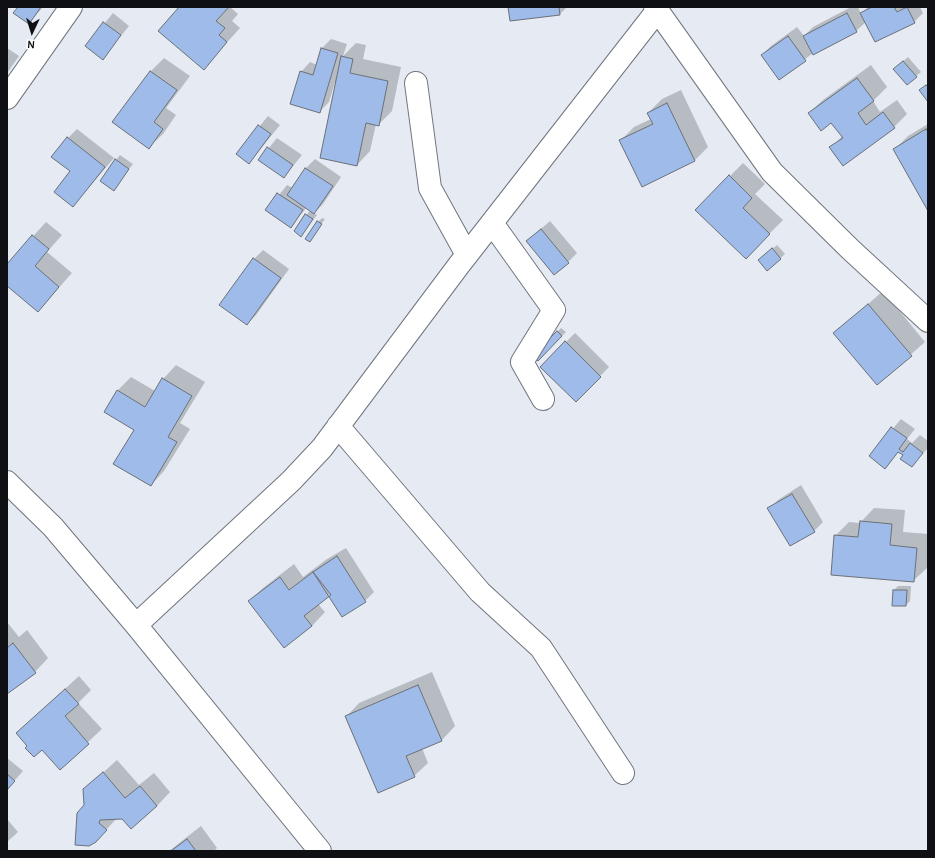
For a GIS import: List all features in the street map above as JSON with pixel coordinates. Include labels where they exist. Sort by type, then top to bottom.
[{"type":"street","points":[[7,98],[70,7]]},
{"type":"street","points":[[136,625],[291,481],[322,448],[467,255],[656,9],[772,172],[850,249],[928,320]]},
{"type":"street","points":[[416,83],[430,188],[467,255]]},
{"type":"street","points":[[492,223],[554,310],[522,362],[543,399]]},
{"type":"street","points":[[338,426],[480,592],[541,648],[623,773]]},
{"type":"street","points":[[7,482],[54,527],[320,851]]},
{"type":"building","points":[[18,7],[41,7],[29,24],[13,13]]},
{"type":"building","points":[[179,7],[229,7],[216,21],[225,28],[219,35],[227,42],[204,70],[158,31]]},
{"type":"building","points":[[508,7],[559,7],[560,15],[510,21]]},
{"type":"building","points":[[872,7],[894,7],[897,12],[907,7],[915,23],[875,42],[860,13]]},
{"type":"building","points":[[847,13],[857,32],[813,55],[803,36]]},
{"type":"building","points":[[103,22],[121,35],[103,60],[85,46]]},
{"type":"building","points":[[788,36],[806,61],[779,80],[761,55]]},
{"type":"building","points":[[321,48],[338,53],[320,113],[290,104],[300,71],[313,75]]},
{"type":"building","points":[[341,56],[353,59],[350,73],[388,81],[379,126],[366,123],[357,166],[320,158]]},
{"type":"building","points":[[903,61],[917,77],[907,85],[893,69]]},
{"type":"building","points":[[150,71],[177,90],[154,122],[163,129],[149,149],[112,122]]},
{"type":"building","points":[[857,78],[874,101],[858,113],[866,125],[883,112],[895,128],[843,166],[829,147],[843,138],[831,123],[821,131],[808,113]]},
{"type":"building","points":[[926,85],[928,87],[928,102],[919,90]]},
{"type":"building","points":[[667,103],[695,161],[642,187],[619,140],[653,124],[647,113]]},
{"type":"building","points":[[258,125],[271,134],[249,164],[236,154]]},
{"type":"building","points":[[926,129],[928,132],[928,211],[893,149]]},
{"type":"building","points":[[67,137],[105,167],[73,207],[54,192],[70,171],[51,157]]},
{"type":"building","points":[[267,147],[293,165],[284,178],[258,160]]},
{"type":"building","points":[[115,159],[129,169],[114,191],[100,181]]},
{"type":"building","points":[[305,168],[333,186],[314,214],[287,195]]},
{"type":"building","points":[[729,175],[752,198],[743,208],[770,234],[746,259],[695,210]]},
{"type":"building","points":[[277,193],[303,210],[291,228],[265,210]]},
{"type":"building","points":[[305,214],[313,219],[301,237],[294,231]]},
{"type":"building","points":[[317,221],[322,224],[310,242],[305,239]]},
{"type":"building","points":[[541,229],[569,263],[554,275],[526,241]]},
{"type":"building","points":[[32,235],[49,249],[35,266],[59,287],[38,312],[7,286],[7,264]]},
{"type":"building","points":[[772,248],[781,259],[767,271],[758,260]]},
{"type":"building","points":[[253,258],[281,278],[247,325],[219,305]]},
{"type":"building","points":[[868,304],[912,356],[877,385],[833,333]]},
{"type":"building","points":[[557,331],[562,336],[538,361],[532,356]]},
{"type":"building","points":[[565,341],[601,377],[576,402],[540,367]]},
{"type":"building","points":[[162,378],[192,396],[168,437],[177,442],[151,486],[113,464],[134,430],[104,412],[117,390],[145,407]]},
{"type":"building","points":[[891,427],[907,438],[899,449],[903,452],[910,443],[923,453],[912,467],[900,459],[903,455],[898,452],[885,469],[869,456]]},
{"type":"building","points":[[792,494],[815,532],[790,546],[767,508]]},
{"type":"building","points":[[860,521],[892,524],[890,545],[917,548],[914,582],[831,575],[834,535],[858,537]]},
{"type":"building","points":[[337,556],[366,602],[342,617],[313,572]]},
{"type":"building","points":[[313,572],[331,595],[304,616],[312,626],[284,648],[248,601],[280,577],[289,590]]},
{"type":"building","points":[[893,590],[907,590],[906,606],[892,606]]},
{"type":"building","points":[[13,643],[36,673],[7,694],[7,648]]},
{"type":"building","points":[[418,685],[442,741],[406,756],[415,777],[378,793],[345,716]]},
{"type":"building","points":[[65,689],[79,704],[65,716],[89,744],[60,770],[42,750],[34,757],[25,748],[27,746],[16,733]]},
{"type":"building","points":[[103,772],[125,798],[140,786],[157,806],[131,829],[122,819],[100,820],[99,823],[107,830],[96,842],[89,846],[75,845],[77,813],[84,805],[83,789]]},
{"type":"building","points":[[7,774],[15,781],[7,790]]},
{"type":"building","points":[[187,839],[196,851],[171,851]]}]
